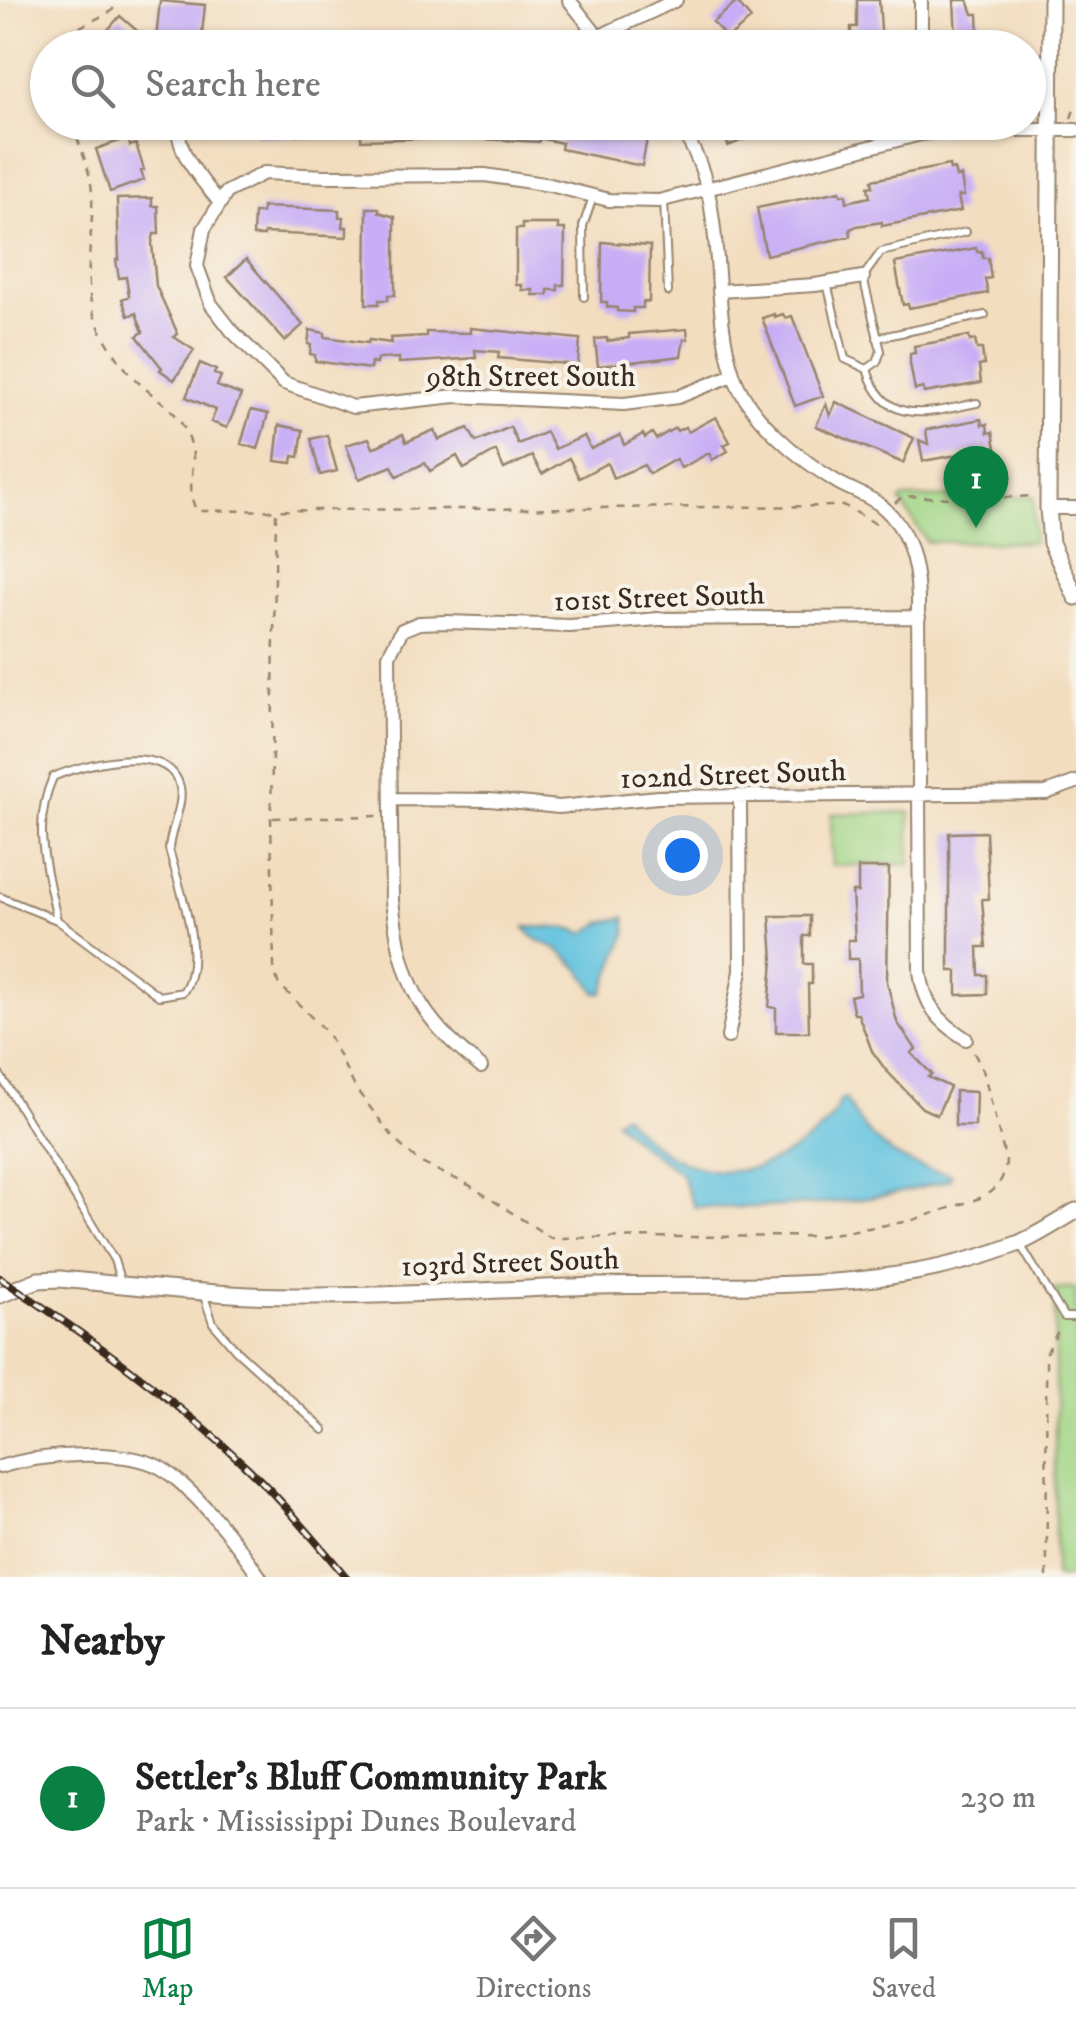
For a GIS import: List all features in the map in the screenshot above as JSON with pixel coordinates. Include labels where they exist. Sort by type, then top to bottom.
[{"type":"street","points":[[569,0],[593,30]]},
{"type":"street","points":[[623,30],[676,0]]},
{"type":"street","points":[[921,30],[922,0]]},
{"type":"street","points":[[1051,0],[1048,508],[1051,542],[1076,597]]},
{"type":"street","name":"98th Street South","points":[[1046,129],[1076,130]]},
{"type":"street","points":[[180,140],[194,169],[220,204]]},
{"type":"street","points":[[685,140],[696,159],[715,224],[718,291],[733,375],[745,397],[795,454],[888,512],[911,548],[917,570],[919,617],[922,993],[942,1024],[966,1039]]},
{"type":"street","name":"98th Street South","points":[[733,375],[678,397],[624,404],[456,396],[353,406],[284,383],[232,332],[211,304],[197,266],[204,230],[226,192],[264,172],[326,176],[485,175],[609,200],[664,200],[879,140]]},
{"type":"street","points":[[718,291],[864,278]]},
{"type":"street","points":[[1048,508],[1076,508]]},
{"type":"street","name":"101st Street South","points":[[390,799],[389,654],[402,630],[420,623],[570,626],[659,618],[919,617]]},
{"type":"street","name":"102nd Street South","points":[[390,799],[490,800],[559,807],[658,797],[1046,794],[1076,782]]},
{"type":"street","points":[[728,1038],[741,971],[740,797]]},
{"type":"street","points":[[390,799],[392,901],[407,977],[419,1004],[443,1034],[482,1067]]},
{"type":"street","name":"103rd Street South","points":[[0,1295],[38,1280],[60,1279],[299,1296],[646,1285],[771,1286],[887,1279],[970,1260],[1020,1243],[1076,1210]]},
{"type":"street","points":[[0,1467],[76,1455],[140,1460],[153,1465],[166,1471],[200,1505],[260,1577]]},
{"type":"lane","points":[[584,297],[584,226],[594,196]]},
{"type":"lane","points":[[664,200],[668,292]]},
{"type":"lane","points":[[867,369],[877,362],[881,351],[864,278],[881,252],[966,232]]},
{"type":"lane","points":[[827,283],[845,359],[867,369],[882,400],[919,414],[977,403]]},
{"type":"lane","points":[[877,338],[985,315]]},
{"type":"lane","points":[[0,897],[57,920],[159,996],[183,992],[190,982],[194,961],[170,849],[179,784],[165,764],[140,758],[79,766],[53,777],[42,802],[40,833],[57,920]]},
{"type":"lane","points":[[0,1075],[114,1260],[122,1284]]},
{"type":"lane","points":[[1020,1243],[1064,1317],[1076,1318]]},
{"type":"lane","points":[[202,1292],[214,1322],[236,1350],[324,1430]]},
{"type":"path","points":[[74,30],[112,11],[116,0]]},
{"type":"path","points":[[77,140],[92,194],[90,271],[98,325],[132,376],[166,402],[180,423],[193,448],[190,492],[197,511],[845,506],[876,524],[904,496],[1026,496]]},
{"type":"path","points":[[276,513],[271,950],[278,983],[328,1034],[356,1090],[396,1141],[420,1162],[469,1185],[551,1238],[820,1236],[910,1221],[983,1197],[1001,1181],[1006,1161],[983,1070],[966,1039]]},
{"type":"path","points":[[271,818],[378,816]]},
{"type":"path","points":[[1047,1577],[1046,1354],[1064,1317]]},
{"type":"green space","points":[[1034,496],[1034,542],[927,542],[900,501],[904,498]]},
{"type":"green space","points":[[910,812],[910,864],[832,866],[831,814]]},
{"type":"green space","points":[[1055,1289],[1076,1289],[1076,1577],[1055,1577]]},
{"type":"water","points":[[625,917],[627,933],[603,992],[596,993],[569,959],[535,938],[525,927],[569,928],[585,933]]},
{"type":"water","points":[[841,1099],[846,1099],[865,1128],[888,1150],[917,1166],[951,1174],[950,1179],[887,1195],[824,1204],[694,1207],[680,1172],[641,1145],[615,1120],[623,1114],[662,1150],[684,1162],[729,1171],[753,1168],[801,1145],[825,1125]]},
{"type":"building","points":[[857,0],[879,0],[881,30],[851,30],[857,27]]},
{"type":"building","points":[[954,0],[968,0],[973,14],[978,14],[979,30],[956,30]]},
{"type":"building","points":[[160,1],[205,5],[202,30],[157,30]]},
{"type":"building","points":[[737,2],[751,19],[738,30],[720,30],[713,22]]},
{"type":"building","points":[[120,16],[136,30],[108,30]]},
{"type":"building","points":[[122,140],[128,140],[130,146],[136,144],[144,180],[110,192],[96,149]]},
{"type":"building","points":[[548,140],[647,140],[642,166],[561,149],[562,143]]},
{"type":"building","points":[[949,165],[956,177],[961,176],[961,211],[882,226],[882,222],[857,226],[850,229],[851,236],[766,255],[757,208],[840,191],[841,195],[846,194],[847,202],[870,197],[868,187],[873,186],[872,180]]},
{"type":"building","points":[[152,198],[152,206],[158,206],[159,234],[154,234],[152,243],[156,286],[178,334],[174,337],[194,350],[174,380],[160,370],[137,336],[143,332],[136,313],[128,316],[122,299],[129,296],[126,277],[119,278],[116,260],[117,199]]},
{"type":"building","points":[[262,207],[339,210],[347,237],[264,233],[253,236],[254,213],[262,213]]},
{"type":"building","points":[[367,208],[379,208],[379,212],[395,217],[395,295],[379,300],[379,304],[366,304]]},
{"type":"building","points":[[522,224],[558,224],[558,229],[565,229],[564,285],[548,290],[548,295],[533,295],[533,290],[522,290],[522,285],[516,285],[516,229],[522,229]]},
{"type":"building","points":[[602,242],[650,246],[649,302],[643,302],[643,308],[617,311],[601,302]]},
{"type":"building","points":[[976,248],[977,252],[982,251],[983,258],[988,258],[988,293],[909,308],[908,304],[903,305],[895,263]]},
{"type":"building","points":[[246,259],[303,325],[285,341],[227,277]]},
{"type":"building","points":[[774,314],[792,316],[823,396],[795,406],[762,318]]},
{"type":"building","points":[[470,328],[580,339],[578,365],[498,358],[499,352],[475,350],[476,358],[399,363],[399,358],[377,359],[370,369],[315,361],[308,344],[310,330],[325,333],[325,337],[391,343],[390,338],[426,336],[426,332],[470,333]]},
{"type":"building","points":[[687,329],[688,339],[684,339],[681,356],[598,366],[595,339],[607,341],[629,338],[629,334]]},
{"type":"building","points":[[969,336],[970,341],[975,340],[977,349],[982,349],[981,383],[924,393],[923,388],[915,390],[910,364],[914,346]]},
{"type":"building","points":[[200,363],[221,376],[217,386],[241,395],[227,428],[211,422],[216,410],[186,397]]},
{"type":"building","points":[[836,402],[914,438],[903,463],[816,426],[826,404],[830,416]]},
{"type":"building","points":[[251,410],[268,414],[258,449],[241,444]]},
{"type":"building","points":[[716,417],[730,442],[724,445],[728,451],[712,460],[709,453],[681,468],[676,459],[649,474],[644,465],[613,478],[607,463],[579,478],[569,458],[542,474],[532,456],[504,469],[496,451],[464,469],[457,456],[430,471],[425,463],[397,476],[392,466],[359,479],[346,445],[369,438],[373,448],[403,434],[406,442],[434,430],[439,440],[468,428],[476,442],[510,427],[518,444],[546,432],[555,449],[584,436],[591,449],[620,435],[624,445],[643,434],[645,438],[652,433],[656,439],[675,428],[677,431],[685,427],[688,432]]},
{"type":"building","points":[[981,419],[982,425],[987,424],[988,433],[993,432],[996,448],[923,461],[919,440],[928,444],[926,430]]},
{"type":"building","points":[[279,425],[303,430],[299,457],[293,456],[292,463],[275,461]]},
{"type":"building","points":[[327,435],[337,471],[320,475],[311,439]]},
{"type":"building","points":[[986,832],[989,899],[982,899],[986,947],[978,947],[979,975],[987,975],[987,994],[957,995],[957,971],[949,971],[949,833]]},
{"type":"building","points":[[858,868],[889,868],[887,982],[897,1022],[916,1049],[911,1053],[932,1074],[928,1077],[950,1087],[937,1115],[922,1108],[885,1069],[872,1051],[858,1014],[854,1014],[850,996],[859,994],[858,959],[848,959],[848,940],[855,940],[852,892],[858,892]]},
{"type":"building","points":[[770,916],[810,916],[810,936],[804,936],[804,964],[812,964],[812,984],[808,984],[809,1032],[776,1032],[776,1008],[769,1007],[773,961]]},
{"type":"building","points":[[955,1091],[976,1092],[975,1126],[955,1126]]},
{"type":"railway","points":[[0,1278],[128,1368],[220,1442],[274,1495],[346,1577]]},
{"type":"place","name":"Settler's Bluff Community Park","points":[[976,528]]}]
